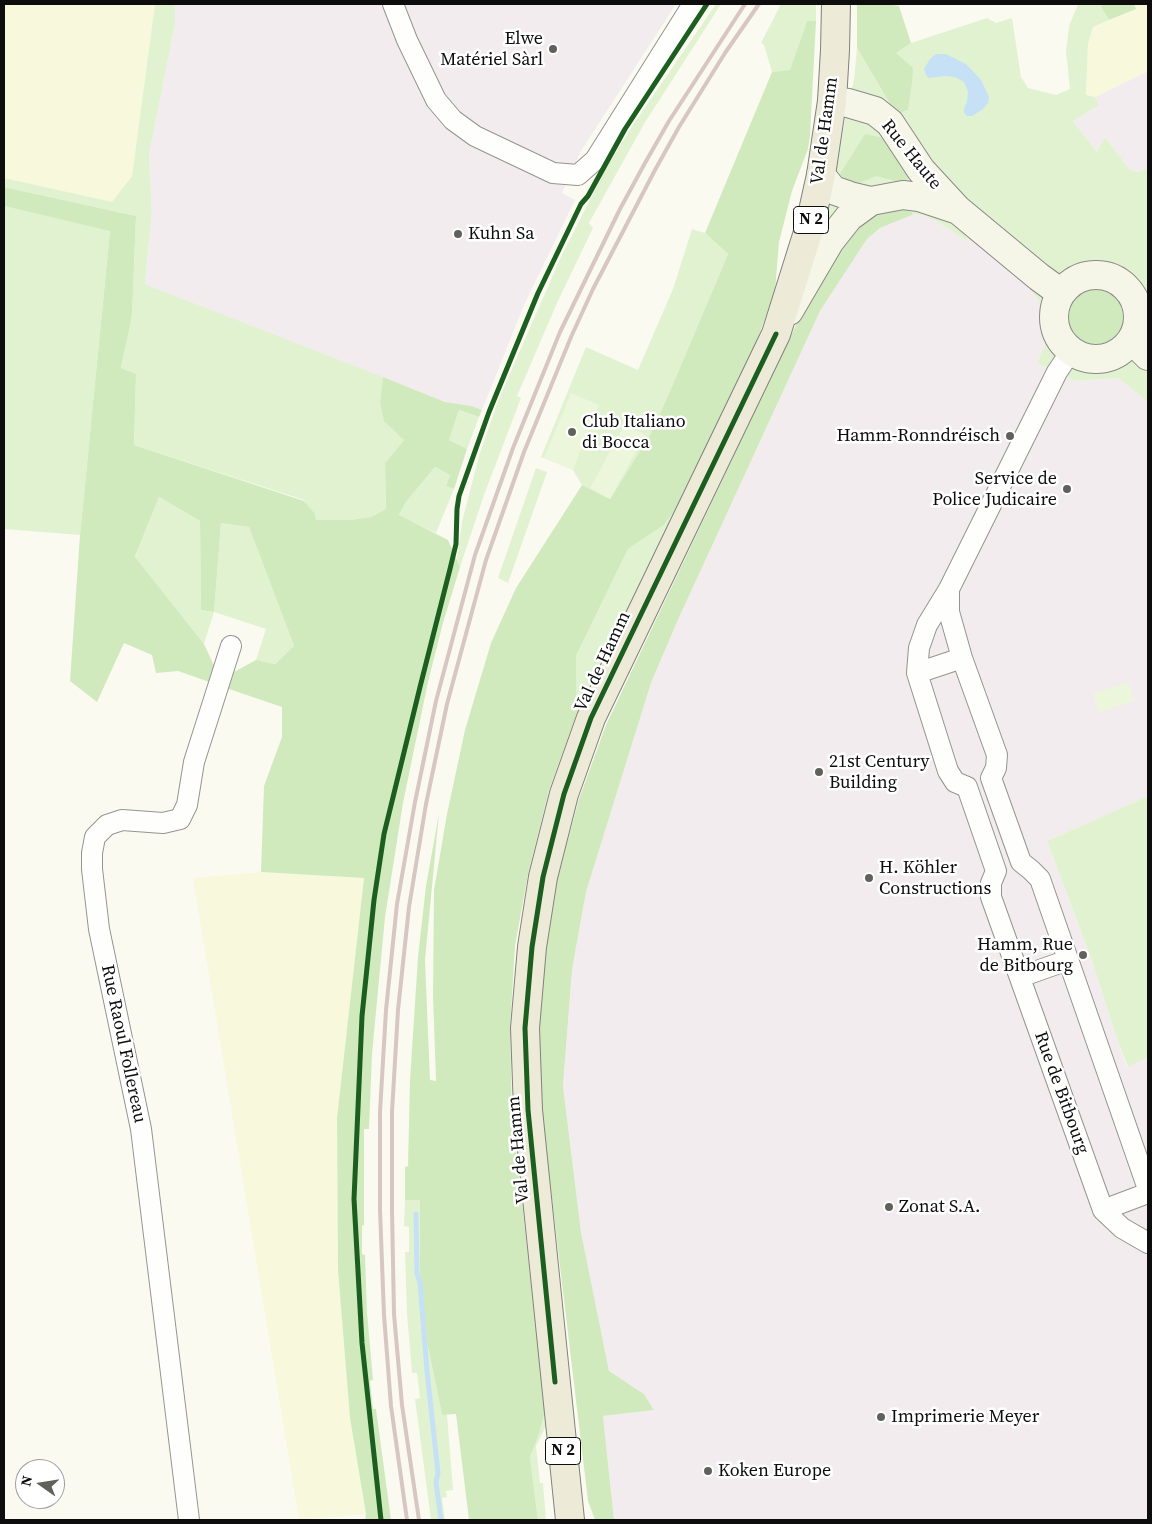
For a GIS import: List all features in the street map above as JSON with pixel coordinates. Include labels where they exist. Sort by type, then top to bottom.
[{"type":"main road","name":"Val de Hamm","points":[[570,1520],[528,1110],[525,1028],[532,947],[543,877],[564,794],[591,718],[776,334],[809,229],[821,176],[832,101],[836,4]]},
{"type":"main road","name":"Rue Haute","points":[[832,101],[848,103],[874,111],[890,123],[921,170],[957,209],[1061,293]]},
{"type":"main road","name":"Rue Haute","points":[[821,176],[833,190],[870,200],[903,195],[919,197],[957,209]]},
{"type":"main road","points":[[776,334],[830,241],[849,218],[870,200]]},
{"type":"main road","points":[[1089,276],[1110,277],[1121,283],[1132,295],[1138,309],[1140,348],[1104,358],[1086,358],[1071,351],[1060,339],[1054,324],[1055,308],[1061,293],[1071,283],[1089,276]]},
{"type":"street","points":[[393,4],[407,40],[436,100],[453,120],[475,136],[553,173],[578,175],[595,160],[693,4]]},
{"type":"street","points":[[949,589],[949,612],[962,658],[997,755],[996,768],[991,778],[967,787],[955,782],[948,771],[917,673],[919,648],[927,625],[949,589],[1057,372],[1071,351]]},
{"type":"street","name":"Rue Raoul Follereau","points":[[189,1520],[141,1129],[99,929],[92,853],[95,837],[107,826],[122,820],[163,823],[180,819],[187,805],[194,762],[231,646]]},
{"type":"street","points":[[917,673],[962,658]]},
{"type":"street","points":[[991,778],[1021,862],[1040,879],[1148,1189]]},
{"type":"street","points":[[967,787],[996,871],[1021,862]]},
{"type":"street","points":[[982,830],[1006,821]]},
{"type":"street","name":"Rue de Bitbourg","points":[[996,871],[991,883],[991,898],[1103,1210],[1122,1228],[1148,1244]]},
{"type":"street","points":[[1020,976],[1068,960]]},
{"type":"street","points":[[1103,1210],[1148,1193]]},
{"type":"shaded area","points":[[175,4],[676,4],[581,151],[562,193],[575,200],[524,305],[482,410],[472,406],[445,402],[145,284],[152,211],[149,155],[175,24]]},
{"type":"shaded area","points":[[1148,71],[1148,168],[1138,172],[1130,170],[1105,137],[1098,153],[1073,121],[1099,105],[1095,97]]},
{"type":"shaded area","points":[[919,214],[936,221],[967,241],[965,231],[1022,279],[1039,301],[1045,346],[1037,363],[1075,381],[1118,378],[1148,402],[1148,796],[1047,841],[1091,958],[1127,1067],[1148,1057],[1148,1520],[614,1520],[603,1416],[654,1410],[644,1394],[609,1371],[581,1232],[563,1086],[572,970],[586,892],[651,683],[677,622],[820,311],[867,239],[880,228]]},
{"type":"green space","points":[[4,4],[155,4],[132,176],[112,203],[4,178]]},
{"type":"green space","points":[[155,4],[175,4],[175,24],[149,155],[152,211],[145,284],[383,377],[380,402],[404,440],[385,463],[386,509],[371,517],[350,520],[315,520],[304,500],[134,445],[136,375],[121,368],[132,316],[136,216],[4,187],[4,178],[112,202],[132,176]]},
{"type":"green space","points":[[716,4],[721,4],[644,124],[589,223],[593,228],[557,303],[517,396],[521,398],[484,495],[460,567],[457,560],[462,522],[479,456],[498,401],[560,259],[606,168],[633,125]]},
{"type":"green space","points":[[781,4],[816,4],[816,21],[807,21],[790,71],[772,72],[764,45],[761,43]]},
{"type":"green space","points":[[857,4],[899,6],[911,43],[896,53],[913,68],[908,110],[896,114],[857,48]]},
{"type":"green space","points":[[1078,4],[1103,4],[1101,7],[1109,20],[1093,27],[1088,44],[1086,95],[1095,97],[1099,105],[1073,121],[1097,152],[1105,137],[1130,170],[1138,172],[1148,168],[1148,402],[1118,378],[1075,381],[1037,363],[1045,346],[1039,301],[1022,279],[965,232],[967,241],[936,221],[919,214],[912,215],[911,212],[889,206],[807,302],[833,190],[848,103],[854,80],[857,48],[896,114],[896,53],[911,43],[987,18],[996,23],[1012,18],[1021,77],[1028,88],[1056,95],[1070,89],[1066,52],[1069,26]],"holes":[[[1096,286],[1114,292],[1068,328],[1067,308],[1071,299]]]},
{"type":"green space","points":[[1103,4],[1134,4],[1136,9],[1109,20],[1101,7]]},
{"type":"green space","points":[[1134,4],[1148,4],[1148,71],[1095,97],[1086,96],[1088,44],[1093,27],[1136,9]]},
{"type":"green space","points":[[807,21],[816,21],[810,136],[808,149],[792,191],[779,242],[775,291],[757,340],[677,508],[664,525],[628,549],[576,656],[577,713],[549,790],[528,874],[515,946],[510,1028],[512,1111],[545,1411],[530,1457],[538,1520],[469,1520],[456,1414],[442,1415],[423,1322],[420,1282],[420,1200],[405,1200],[405,1167],[408,1166],[410,1080],[418,957],[426,886],[439,813],[425,960],[430,1080],[436,1081],[433,996],[434,890],[447,814],[465,730],[491,643],[516,588],[582,485],[610,499],[651,433],[728,254],[705,233],[772,72],[790,70]]},
{"type":"green space","points":[[865,134],[888,139],[911,174],[904,183],[876,176],[850,187],[840,174]]},
{"type":"green space","points":[[4,187],[136,216],[132,316],[121,368],[136,374],[134,445],[304,501],[315,514],[316,520],[350,520],[371,517],[386,509],[385,463],[404,440],[384,421],[380,402],[383,377],[445,402],[472,406],[482,410],[479,417],[459,410],[449,440],[467,449],[454,489],[446,486],[450,475],[435,467],[406,502],[399,515],[448,540],[460,567],[428,682],[403,803],[385,917],[372,1054],[369,1129],[364,1129],[364,1225],[362,1226],[362,1254],[365,1255],[367,1312],[373,1380],[370,1381],[373,1409],[376,1409],[391,1520],[365,1520],[366,1514],[350,1418],[338,1270],[337,1118],[364,878],[261,872],[264,786],[282,737],[282,707],[226,688],[230,674],[256,660],[275,664],[294,646],[249,527],[221,523],[214,612],[201,610],[200,521],[159,497],[135,557],[204,644],[216,670],[212,683],[178,671],[156,673],[152,655],[124,643],[97,702],[70,681],[80,535],[110,231],[4,206]]},
{"type":"green space","points":[[4,206],[110,230],[80,535],[4,529]]},
{"type":"green space","points":[[889,206],[912,212],[912,215],[880,228],[867,239],[820,311],[677,622],[651,683],[586,892],[572,970],[563,1086],[581,1232],[609,1371],[644,1394],[654,1410],[603,1416],[614,1520],[595,1520],[588,1501],[539,1090],[539,1028],[546,949],[557,880],[579,799],[606,725],[807,302],[855,226]]},
{"type":"green space","points":[[692,229],[705,233],[728,254],[651,433],[610,499],[582,485],[573,470],[541,457],[586,347],[638,370],[673,289]]},
{"type":"green space","points":[[1096,286],[1113,291],[1121,299],[1126,316],[1121,333],[1113,341],[1096,346],[1079,341],[1071,333],[1066,316],[1071,299],[1079,291]]},
{"type":"green space","name":"Club Italiano di Bocca","points":[[571,393],[599,405],[573,470],[544,458]]},
{"type":"green space","points":[[459,410],[479,417],[467,449],[449,440]]},
{"type":"green space","name":"Club Italiano di Bocca","points":[[625,424],[645,435],[610,499],[590,488]]},
{"type":"green space","points":[[435,467],[450,475],[446,486],[454,489],[436,533],[399,516],[406,502]]},
{"type":"green space","points":[[536,468],[547,472],[508,583],[498,578]]},
{"type":"green space","points":[[159,497],[200,521],[201,610],[214,612],[204,644],[135,558]]},
{"type":"green space","points":[[677,508],[577,713],[576,656],[628,549],[664,525]]},
{"type":"green space","points":[[221,523],[249,527],[294,646],[275,664],[256,660],[266,629],[214,612]]},
{"type":"green space","points":[[1128,682],[1134,701],[1099,712],[1093,694]]},
{"type":"green space","points":[[1148,796],[1148,1057],[1128,1067],[1091,958],[1047,841]]},
{"type":"green space","points":[[261,872],[364,878],[337,1118],[338,1270],[350,1418],[366,1514],[299,1520],[193,878]]},
{"type":"green space","points":[[420,1199],[420,1282],[423,1322],[442,1415],[447,1415],[453,1490],[446,1491],[447,1497],[442,1498],[445,1520],[431,1520],[415,1399],[420,1398],[417,1373],[412,1373],[407,1314],[405,1252],[409,1252],[409,1227],[404,1226],[405,1200]]},
{"type":"green space","points":[[545,1411],[546,1426],[536,1446],[540,1483],[543,1483],[546,1520],[538,1520],[530,1457]]},
{"type":"water","points":[[936,54],[946,54],[966,64],[981,80],[989,97],[988,103],[983,109],[972,116],[967,116],[964,113],[964,109],[968,91],[964,82],[955,77],[929,78],[926,75],[924,69],[930,59]]},
{"type":"waterway","points":[[416,1214],[417,1274],[420,1282],[438,1473],[436,1482],[441,1520]]},
{"type":"railway","points":[[407,1520],[391,1406],[384,1315],[380,1210],[380,1112],[386,1010],[397,904],[415,802],[436,701],[475,555],[513,448],[560,332],[620,209],[645,163],[669,121],[745,4]]},
{"type":"railway","points":[[419,1520],[402,1405],[394,1314],[392,1112],[398,1010],[409,907],[426,804],[447,704],[486,560],[524,452],[571,337],[593,289],[679,127],[725,53],[759,4]]},
{"type":"cycle path","points":[[381,1520],[362,1343],[354,1199],[362,1016],[374,900],[384,834],[456,544],[459,496],[489,412],[538,293],[581,204],[588,196],[625,129],[707,4]]},
{"type":"cycle path","points":[[555,1382],[528,1110],[525,1028],[532,947],[543,877],[564,794],[591,718],[776,334]]},
{"type":"place","name":"Elwe Matériel Sàrl","points":[[553,49]]},
{"type":"place","name":"Kuhn Sa","points":[[458,234]]},
{"type":"place","name":"Club Italiano di Bocca","points":[[572,432]]},
{"type":"place","name":"Hamm-Ronndréisch","points":[[1010,436]]},
{"type":"place","name":"Service de Police Judicaire","points":[[1067,489]]},
{"type":"place","name":"21st Century Building","points":[[819,772]]},
{"type":"place","name":"H. Köhler Constructions","points":[[869,878]]},
{"type":"place","name":"Hamm, Rue de Bitbourg","points":[[1083,955]]},
{"type":"place","name":"Zonat S.A.","points":[[889,1207]]},
{"type":"place","name":"Imprimerie Meyer","points":[[881,1417]]},
{"type":"place","name":"Koken Europe","points":[[708,1471]]}]
